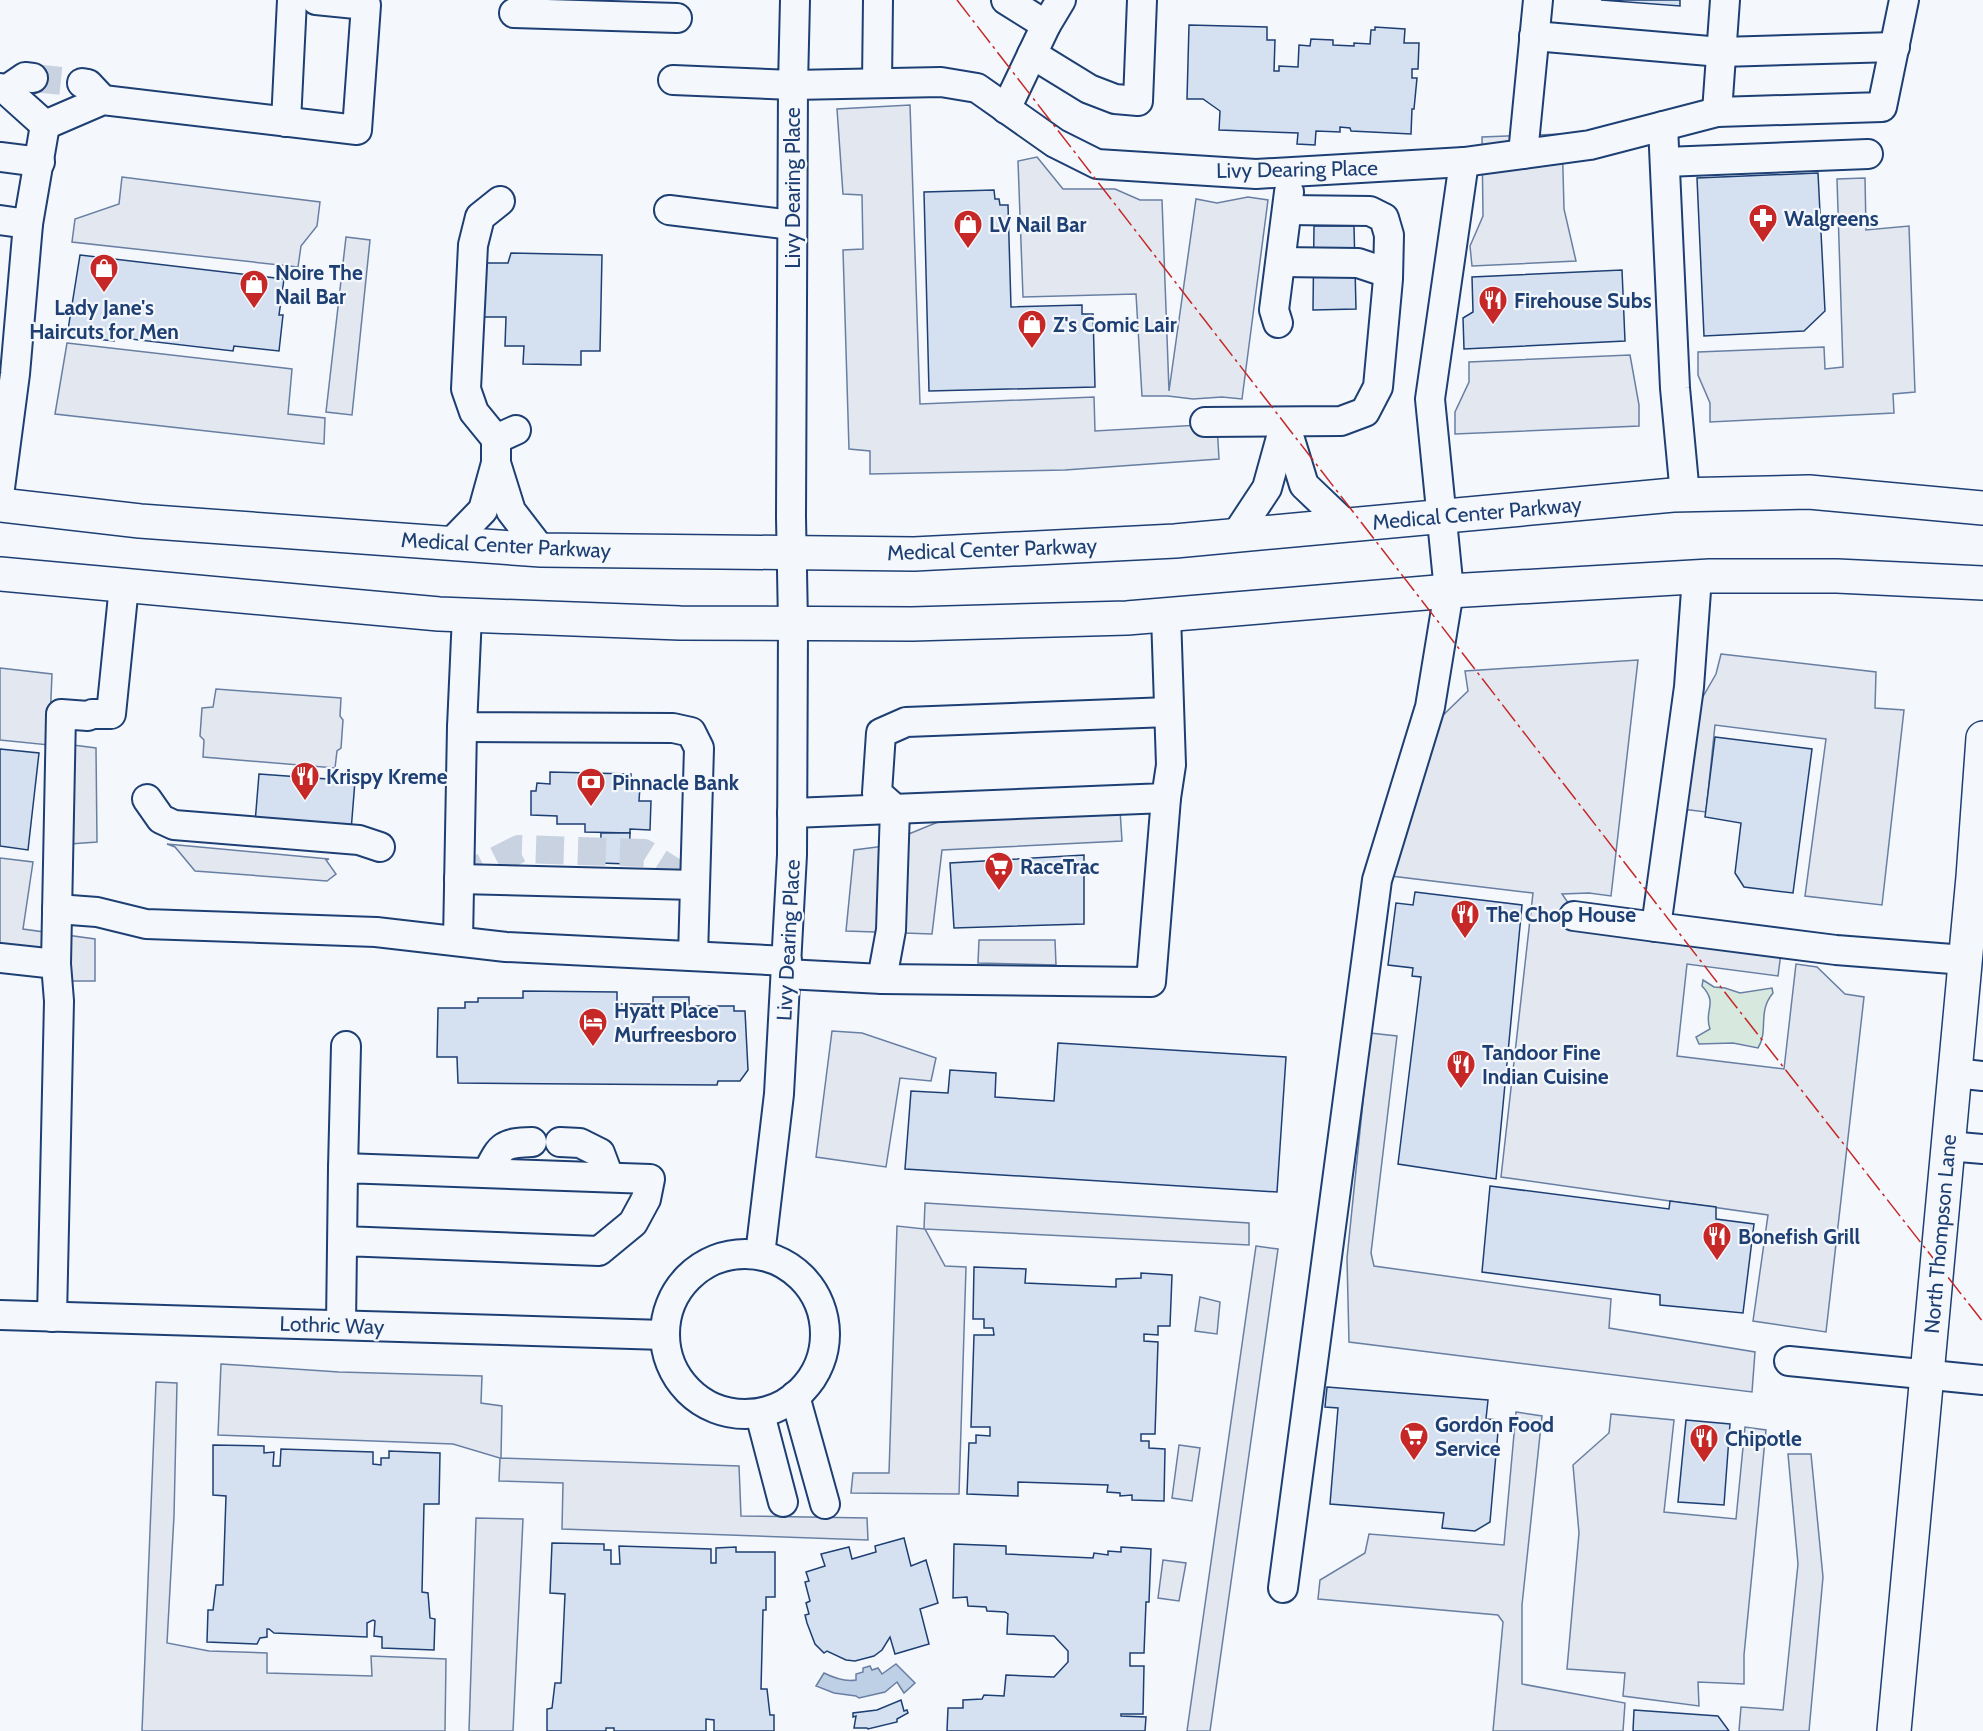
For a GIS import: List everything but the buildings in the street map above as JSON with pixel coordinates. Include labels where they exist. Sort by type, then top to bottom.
[{"type":"main road","name":"Medical Center Parkway","points":[[0,505],[140,521],[541,550],[914,554],[1175,541],[1685,495],[1809,492],[1983,508]]},
{"type":"main road","points":[[0,574],[466,615],[680,623],[793,624],[912,624],[1127,618],[1449,591],[1697,577],[1837,576],[1983,583]]},
{"type":"main road","name":"North Thompson Lane","points":[[1894,1731],[1948,1146],[1969,1075],[1965,960],[1978,877],[1983,738]]},
{"type":"street","points":[[286,122],[292,0]]},
{"type":"street","points":[[0,488],[15,374],[28,224],[45,125],[92,92],[286,122],[357,130],[366,6],[315,0]]},
{"type":"street","points":[[673,80],[793,86],[795,0]]},
{"type":"street","points":[[877,83],[878,0]]},
{"type":"street","points":[[1006,0],[1046,25]]},
{"type":"street","points":[[1006,109],[1046,25],[1061,0]]},
{"type":"street","points":[[1032,54],[1089,89],[1114,99],[1138,101],[1142,0]]},
{"type":"street","points":[[1523,154],[1538,0]]},
{"type":"street","points":[[1717,112],[1725,0]]},
{"type":"street","points":[[1534,36],[1721,52],[1895,47],[1904,0]]},
{"type":"street","points":[[514,14],[677,18]]},
{"type":"street","name":"Livy Dearing Place","points":[[760,1255],[779,1094],[792,855],[793,86],[941,82],[977,88],[1057,144],[1097,164],[1256,174],[1464,162],[1590,145],[1717,112],[1882,107],[1895,47]]},
{"type":"street","points":[[33,78],[25,77],[3,89],[45,125]]},
{"type":"street","points":[[1663,126],[1675,388],[1685,495]]},
{"type":"street","points":[[1665,162],[1868,154]]},
{"type":"street","points":[[0,158],[40,162]]},
{"type":"street","points":[[1283,1588],[1377,880],[1430,707],[1449,591],[1430,399],[1464,162]]},
{"type":"street","points":[[1278,323],[1274,310],[1291,172]]},
{"type":"street","points":[[500,201],[480,217],[473,245],[466,389],[474,412],[503,444],[511,512],[541,550]]},
{"type":"street","points":[[669,210],[792,225]]},
{"type":"street","points":[[1205,422],[1341,421],[1365,412],[1378,387],[1388,273],[1389,235],[1384,218],[1370,211],[1288,210]]},
{"type":"street","points":[[0,220],[28,224]]},
{"type":"street","points":[[1281,262],[1358,263],[1388,273]]},
{"type":"street","points":[[1285,423],[1304,484],[1346,525]]},
{"type":"street","points":[[1236,536],[1267,488],[1285,423]]},
{"type":"street","points":[[451,543],[483,510],[503,444]]},
{"type":"street","points":[[1656,927],[1689,687],[1697,577]]},
{"type":"street","points":[[52,1317],[59,1001],[56,964],[61,714],[88,716],[111,714],[124,586]]},
{"type":"street","points":[[458,941],[466,615]]},
{"type":"street","points":[[57,909],[97,912],[146,924],[376,932],[506,947],[693,956],[882,979],[1151,982],[1166,798],[1171,765],[1166,615]]},
{"type":"street","points":[[882,979],[891,930],[894,809],[877,793],[882,733],[906,722],[1169,712]]},
{"type":"street","points":[[462,727],[673,728],[691,732],[699,748],[693,956]]},
{"type":"street","points":[[792,813],[1166,798]]},
{"type":"street","points":[[147,799],[161,819],[174,825],[359,840],[380,847]]},
{"type":"street","points":[[459,879],[695,885]]},
{"type":"street","points":[[1574,916],[1836,950],[1965,960]]},
{"type":"street","points":[[0,958],[56,964]]},
{"type":"street","points":[[341,1325],[346,1046]]},
{"type":"street","points":[[487,1173],[498,1152],[511,1142],[532,1142]]},
{"type":"street","points":[[560,1142],[580,1143],[600,1153],[609,1177]]},
{"type":"street","points":[[1948,1146],[1983,1149]]},
{"type":"street","points":[[343,1241],[599,1251],[633,1223],[646,1199],[650,1179],[344,1168]]},
{"type":"street","points":[[744,1253],[769,1257],[792,1268],[810,1286],[822,1308],[826,1333],[822,1360],[808,1385],[787,1403],[759,1414],[732,1413],[706,1404],[684,1387],[670,1363],[664,1335],[668,1310],[679,1287],[696,1269],[719,1257],[744,1253]]},
{"type":"street","name":"Lothric Way","points":[[0,1315],[664,1335]]},
{"type":"street","points":[[1789,1361],[1983,1380]]},
{"type":"street","points":[[795,1396],[825,1504]]},
{"type":"street","points":[[759,1414],[783,1502]]},
{"type":"shaded area","points":[[910,105],[920,404],[1094,397],[1095,431],[1217,424],[1219,459],[1065,470],[870,474],[870,451],[849,449],[843,250],[863,249],[862,195],[843,194],[837,109]]},
{"type":"shaded area","points":[[1562,134],[1564,209],[1576,261],[1472,266],[1470,246],[1483,216],[1482,137]]},
{"type":"shaded area","points":[[1037,157],[1063,189],[1115,189],[1140,200],[1162,200],[1169,391],[1196,199],[1217,203],[1248,197],[1268,200],[1242,399],[1142,396],[1136,294],[1023,297],[1018,161]]},
{"type":"shaded area","points":[[122,177],[320,202],[317,226],[301,246],[298,267],[72,242],[75,219],[119,204]]},
{"type":"shaded area","points":[[1865,178],[1866,230],[1909,226],[1915,392],[1893,394],[1894,413],[1710,422],[1710,403],[1698,375],[1698,352],[1824,347],[1825,369],[1843,367],[1837,179]]},
{"type":"shaded area","points":[[346,237],[370,240],[352,415],[326,412]]},
{"type":"shaded area","points":[[67,343],[292,369],[288,414],[325,418],[324,444],[55,414]]},
{"type":"shaded area","points":[[1630,355],[1639,405],[1639,426],[1455,434],[1455,412],[1469,382],[1469,362]]},
{"type":"shaded area","points":[[1721,654],[1876,672],[1875,708],[1904,710],[1882,905],[1805,896],[1826,739],[1715,725],[1706,812],[1682,809],[1697,707],[1716,674]]},
{"type":"shaded area","points":[[1638,660],[1611,896],[1589,893],[1562,894],[1584,926],[1781,953],[1778,976],[1687,964],[1677,1056],[1784,1069],[1796,964],[1817,967],[1845,994],[1864,997],[1826,1332],[1753,1321],[1768,1215],[1501,1177],[1533,893],[1391,876],[1434,724],[1468,691],[1465,671]]},
{"type":"shaded area","points":[[0,668],[52,674],[49,745],[0,740]]},
{"type":"shaded area","points":[[216,689],[341,698],[340,716],[343,720],[341,748],[337,751],[335,768],[203,757],[204,740],[200,736],[202,708],[213,707]]},
{"type":"shaded area","points":[[73,745],[96,748],[97,842],[70,844]]},
{"type":"shaded area","points":[[1120,810],[1122,841],[942,850],[932,934],[846,931],[854,850],[877,847],[938,822]]},
{"type":"shaded area","points":[[167,844],[329,859],[326,860],[336,874],[327,881],[195,871],[175,847]]},
{"type":"shaded area","points":[[0,858],[33,862],[23,929],[95,939],[95,981],[71,981],[0,950]]},
{"type":"shaded area","points":[[979,940],[1055,940],[1056,965],[978,963]]},
{"type":"shaded area","points":[[1703,980],[1714,987],[1740,993],[1772,988],[1773,993],[1765,1007],[1763,1034],[1758,1048],[1733,1043],[1699,1044],[1696,1037],[1710,1029],[1708,1017],[1710,1003],[1707,992],[1702,986]]},
{"type":"shaded area","points":[[832,1031],[862,1033],[936,1058],[931,1081],[900,1078],[886,1167],[816,1157]]},
{"type":"shaded area","points":[[1370,1033],[1397,1036],[1371,1253],[1374,1266],[1611,1299],[1609,1328],[1755,1352],[1752,1392],[1349,1342],[1347,1258]]},
{"type":"shaded area","points":[[925,1203],[1249,1223],[1249,1245],[925,1229],[945,1266],[966,1267],[959,1494],[851,1493],[853,1473],[889,1473],[897,1226],[924,1229]]},
{"type":"shaded area","points":[[1256,1246],[1278,1249],[1210,1731],[1187,1731]]},
{"type":"shaded area","points":[[1200,1297],[1220,1302],[1217,1334],[1195,1331]]},
{"type":"shaded area","points":[[221,1364],[339,1372],[482,1376],[481,1403],[502,1406],[501,1458],[739,1466],[741,1516],[867,1518],[868,1540],[562,1529],[563,1483],[499,1481],[500,1458],[453,1444],[218,1435]]},
{"type":"shaded area","points":[[156,1382],[177,1383],[174,1516],[167,1643],[209,1651],[267,1653],[267,1673],[372,1676],[371,1656],[446,1659],[445,1731],[142,1731]]},
{"type":"shaded area","points":[[1516,1412],[1542,1416],[1522,1605],[1522,1684],[1625,1703],[1623,1731],[1493,1731],[1503,1622],[1498,1615],[1318,1599],[1320,1580],[1365,1553],[1369,1534],[1504,1545]]},
{"type":"shaded area","points":[[1611,1414],[1674,1420],[1664,1512],[1736,1519],[1745,1427],[1766,1430],[1744,1655],[1744,1684],[1698,1682],[1699,1706],[1623,1696],[1625,1673],[1567,1669],[1579,1533],[1573,1465],[1609,1433]]},
{"type":"shaded area","points":[[1179,1445],[1200,1448],[1192,1501],[1172,1498]]},
{"type":"shaded area","points":[[1788,1454],[1811,1454],[1823,1577],[1809,1731],[1739,1731],[1741,1707],[1783,1710],[1798,1564]]},
{"type":"shaded area","points":[[476,1518],[523,1519],[513,1731],[469,1731]]},
{"type":"shaded area","points":[[1163,1560],[1186,1563],[1179,1601],[1158,1598]]},
{"type":"water","points":[[896,1664],[915,1683],[904,1693],[897,1682],[885,1692],[859,1698],[834,1693],[816,1686],[824,1673],[840,1679],[856,1680],[856,1674],[863,1672],[863,1668],[870,1666],[872,1670],[878,1668],[882,1674]]},
{"type":"tunnel","points":[[33,78],[82,83]]},
{"type":"tunnel","points":[[459,879],[519,849],[644,853],[695,885]]},
{"type":"power","points":[[957,0],[1983,1322]]},
{"type":"place","name":"Walgreens","points":[[1763,244]]},
{"type":"place","name":"LV Nail Bar","points":[[968,250]]},
{"type":"place","name":"Lady Jane's Haircuts for Men","points":[[104,294]]},
{"type":"place","name":"Noire The Nail Bar","points":[[254,310]]},
{"type":"place","name":"Firehouse Subs","points":[[1493,326]]},
{"type":"place","name":"Z's Comic Lair","points":[[1032,350]]},
{"type":"place","name":"Krispy Kreme","points":[[305,802]]},
{"type":"place","name":"Pinnacle Bank","points":[[591,808]]},
{"type":"place","name":"RaceTrac","points":[[999,892]]},
{"type":"place","name":"The Chop House","points":[[1465,940]]},
{"type":"place","name":"Hyatt Place Murfreesboro","points":[[593,1048]]},
{"type":"place","name":"Tandoor Fine Indian Cuisine","points":[[1461,1090]]},
{"type":"place","name":"Bonefish Grill","points":[[1717,1262]]},
{"type":"place","name":"Gordon Food Service","points":[[1414,1462]]},
{"type":"place","name":"Chipotle","points":[[1704,1464]]}]
